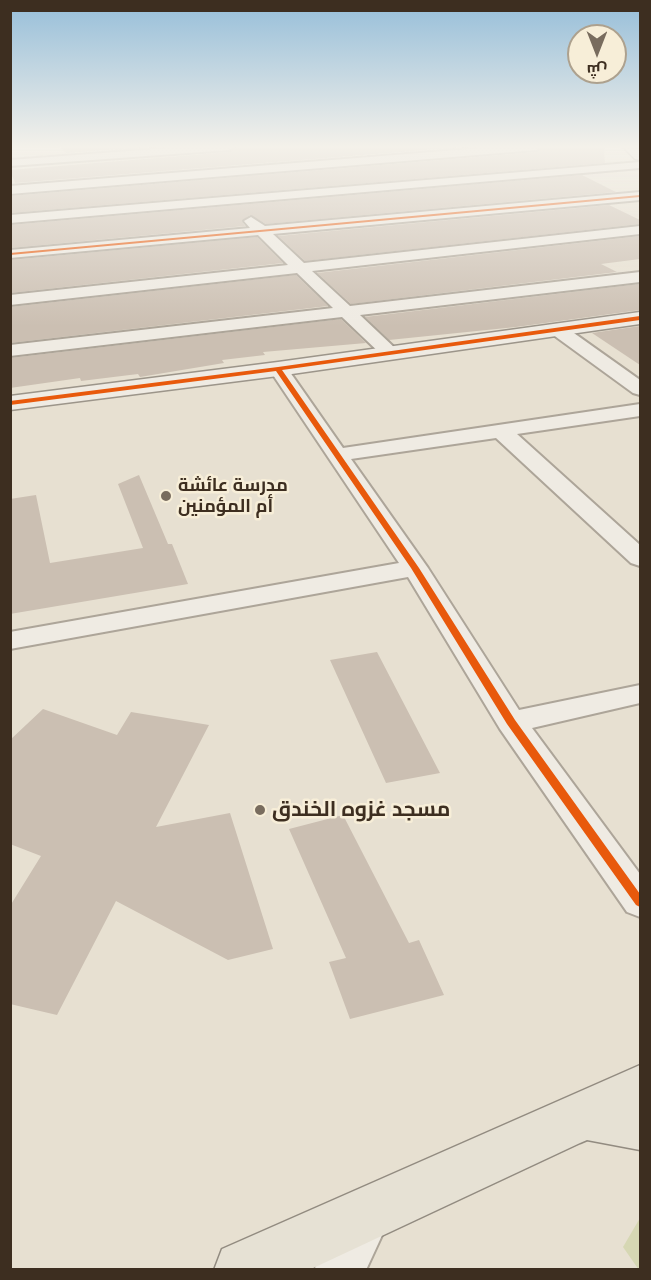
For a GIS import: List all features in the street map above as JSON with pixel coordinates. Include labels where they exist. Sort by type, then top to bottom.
[{"type":"main road","points":[[243,1269],[640,1089]]},
{"type":"main road","points":[[534,1138],[586,1115],[640,1125]]},
{"type":"street","points":[[10,219],[151,207]]},
{"type":"street","points":[[236,207],[391,354]]},
{"type":"street","points":[[10,254],[524,207]]},
{"type":"street","points":[[10,300],[301,270],[640,230]]},
{"type":"street","points":[[10,351],[640,277]]},
{"type":"street","points":[[10,403],[391,354],[640,318]]},
{"type":"street","points":[[558,330],[640,389]]},
{"type":"street","points":[[279,369],[415,568],[511,723],[640,902]]},
{"type":"street","points":[[338,455],[640,410]]},
{"type":"street","points":[[501,431],[640,558]]},
{"type":"street","points":[[10,641],[415,568]]},
{"type":"street","points":[[511,723],[640,694]]},
{"type":"street","points":[[339,1269],[367,1214]]},
{"type":"green space","points":[[640,1218],[640,1269],[639,1270],[623,1247]]},
{"type":"building","points":[[10,207],[85,207],[10,213]]},
{"type":"building","points":[[219,207],[455,207],[266,224],[250,215],[242,221],[245,226],[10,248],[10,225]]},
{"type":"building","points":[[590,207],[613,207],[640,220],[640,224],[305,261],[278,236]]},
{"type":"building","points":[[640,236],[640,259],[601,264],[617,272],[351,304],[317,273]]},
{"type":"building","points":[[257,237],[283,263],[10,293],[10,260]]},
{"type":"building","points":[[296,275],[328,306],[10,343],[10,307]]},
{"type":"building","points":[[639,284],[640,310],[516,327],[389,340],[365,317]]},
{"type":"building","points":[[341,319],[366,343],[263,352],[265,355],[222,360],[224,363],[140,377],[138,374],[81,381],[80,378],[10,388],[10,358]]},
{"type":"building","points":[[640,326],[640,365],[592,333]]},
{"type":"building","points":[[139,475],[168,544],[172,544],[188,584],[10,614],[10,499],[36,495],[50,563],[143,548],[118,484]]},
{"type":"building","points":[[377,652],[440,773],[386,783],[330,660]]},
{"type":"building","points":[[43,709],[117,735],[131,712],[209,725],[156,827],[230,813],[273,949],[228,960],[116,901],[57,1015],[10,1004],[10,906],[41,856],[10,844],[10,740]]},
{"type":"building","points":[[343,815],[409,943],[419,940],[444,995],[350,1019],[329,962],[346,958],[289,829]]},
{"type":"cycle path","points":[[10,254],[523,207]]},
{"type":"cycle path","points":[[10,403],[278,369],[640,318]]},
{"type":"cycle path","points":[[278,369],[415,568],[511,722],[640,902]]},
{"type":"place","name":"مدرسة عائشة أم المؤمنين","points":[[166,496]]},
{"type":"place","name":"مسجد غزوه الخندق","points":[[260,810]]}]
